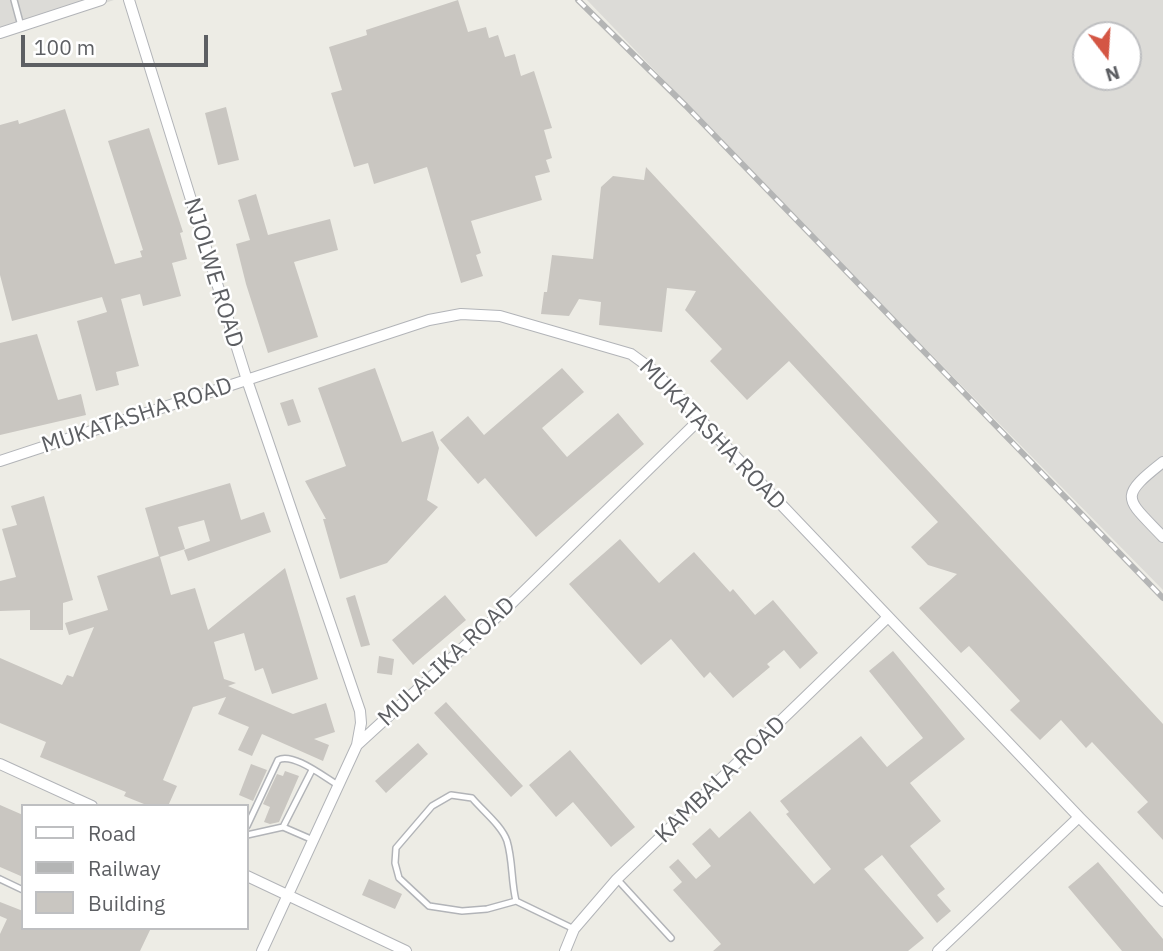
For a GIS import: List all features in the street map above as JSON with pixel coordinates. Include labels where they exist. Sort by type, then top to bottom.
[{"type":"street","points":[[0,33],[101,0]]},
{"type":"street","name":"NJOLWE ROAD","points":[[129,0],[247,380],[360,712],[357,745]]},
{"type":"street","name":"MUKATASHA ROAD","points":[[0,461],[429,320],[461,314],[499,316],[631,354],[653,370],[1079,817],[1163,901]]},
{"type":"street","name":"MULALIKA ROAD","points":[[262,951],[357,745],[514,601],[699,420]]},
{"type":"street","points":[[1163,462],[1138,481],[1130,497],[1134,506],[1163,537]]},
{"type":"street","name":"KAMBALA ROAD","points":[[565,951],[574,929],[617,879],[888,617]]},
{"type":"street","points":[[0,764],[88,804]]},
{"type":"street","points":[[938,951],[1079,817]]},
{"type":"street","points":[[248,876],[406,951]]},
{"type":"lane","points":[[14,0],[20,26]]},
{"type":"lane","points":[[248,824],[278,760],[286,757],[338,785]]},
{"type":"lane","points":[[283,827],[312,770]]},
{"type":"lane","points":[[516,901],[506,838],[472,798],[451,795],[432,806],[396,848],[395,863],[399,878],[429,906],[462,911],[487,909],[516,901],[574,929]]},
{"type":"lane","points":[[248,835],[283,827],[313,840]]},
{"type":"lane","points":[[0,879],[21,889]]},
{"type":"lane","points":[[617,879],[671,938]]},
{"type":"shaded area","points":[[0,0],[114,0],[0,38]]},
{"type":"shaded area","points":[[587,0],[1163,0],[1163,590],[796,217]]},
{"type":"building","points":[[458,0],[468,32],[486,27],[489,38],[498,35],[505,57],[515,54],[521,76],[534,71],[552,128],[544,130],[552,158],[546,160],[550,172],[535,176],[542,200],[471,221],[481,253],[476,255],[483,276],[461,283],[427,167],[374,184],[368,163],[354,167],[331,93],[342,90],[329,47],[367,35],[366,30]]},
{"type":"building","points":[[226,107],[239,160],[218,165],[205,113]]},
{"type":"building","points":[[65,109],[115,264],[142,257],[140,251],[143,250],[108,141],[149,128],[183,232],[180,233],[187,259],[172,263],[181,296],[143,306],[140,294],[121,299],[139,366],[116,372],[119,385],[96,391],[77,321],[107,312],[102,297],[12,321],[0,275],[0,125],[18,120],[19,124]]},
{"type":"building","points":[[646,167],[1163,724],[1163,840],[1137,812],[1148,802],[1092,742],[1086,748],[1061,720],[1040,740],[1010,710],[1020,701],[969,646],[961,653],[919,608],[957,574],[928,565],[911,547],[938,522],[789,361],[747,400],[710,361],[722,349],[685,310],[696,291],[667,288],[662,332],[599,325],[601,302],[579,299],[569,316],[541,314],[552,255],[593,259],[601,187],[613,176],[644,180]]},
{"type":"building","points":[[256,194],[268,235],[330,219],[338,250],[294,262],[318,337],[268,353],[236,244],[250,240],[238,200]]},
{"type":"building","points":[[37,334],[58,400],[81,394],[86,415],[0,435],[0,343]]},
{"type":"building","points":[[375,368],[402,442],[433,431],[439,448],[427,500],[438,507],[387,563],[340,579],[323,519],[326,519],[305,481],[346,466],[318,388]]},
{"type":"building","points":[[562,368],[584,392],[542,428],[567,457],[618,413],[644,444],[536,537],[485,478],[478,484],[440,440],[468,416],[484,435]]},
{"type":"building","points":[[293,399],[301,422],[288,426],[280,403]]},
{"type":"building","points":[[230,483],[241,520],[264,512],[271,532],[188,561],[184,550],[210,541],[204,520],[178,527],[185,549],[160,557],[171,595],[195,588],[208,630],[285,568],[318,679],[272,694],[263,668],[255,671],[244,633],[214,642],[224,679],[236,683],[228,686],[293,714],[326,703],[335,732],[314,739],[329,745],[323,761],[262,734],[252,756],[238,750],[249,727],[218,714],[226,697],[193,707],[163,780],[177,786],[169,804],[144,804],[124,796],[126,792],[40,757],[46,742],[0,723],[0,658],[62,685],[67,675],[73,677],[94,627],[69,635],[65,623],[108,610],[97,576],[159,556],[145,508]]},
{"type":"building","points":[[44,496],[73,600],[63,603],[63,630],[30,630],[30,610],[0,611],[0,581],[16,577],[2,529],[17,525],[11,506]]},
{"type":"building","points":[[620,539],[659,583],[694,552],[730,592],[733,589],[755,615],[773,600],[818,653],[800,669],[784,650],[767,664],[770,667],[733,698],[710,672],[704,678],[671,639],[641,665],[569,584]]},
{"type":"building","points":[[355,595],[370,645],[361,647],[346,598]]},
{"type":"building","points":[[445,595],[466,620],[413,665],[392,640]]},
{"type":"building","points":[[893,651],[965,739],[910,783],[941,821],[910,846],[945,889],[937,895],[951,911],[937,923],[882,855],[864,869],[924,938],[908,951],[713,951],[721,944],[673,890],[682,882],[669,867],[678,859],[696,879],[711,866],[692,844],[710,828],[719,838],[750,811],[814,884],[831,869],[786,814],[789,812],[780,801],[861,736],[887,767],[923,738],[869,671]]},
{"type":"building","points":[[379,656],[394,659],[392,675],[377,673]]},
{"type":"building","points":[[446,702],[523,786],[511,797],[434,713]]},
{"type":"building","points":[[418,743],[428,754],[386,793],[375,781]]},
{"type":"building","points":[[570,750],[635,827],[611,847],[573,802],[556,817],[529,785]]},
{"type":"building","points":[[251,764],[267,770],[253,801],[239,795]]},
{"type":"building","points":[[285,771],[299,776],[279,822],[264,822],[270,807],[263,804],[277,774],[283,776]]},
{"type":"building","points":[[0,805],[21,814],[21,876],[0,867]]},
{"type":"building","points":[[1098,862],[1163,939],[1163,951],[1122,951],[1068,887]]},
{"type":"building","points":[[369,879],[402,894],[395,909],[362,895]]},
{"type":"building","points":[[0,902],[21,910],[21,930],[150,930],[140,951],[0,951],[0,934],[7,919],[0,916]]},
{"type":"railway","points":[[578,0],[686,106],[1163,598]]}]
